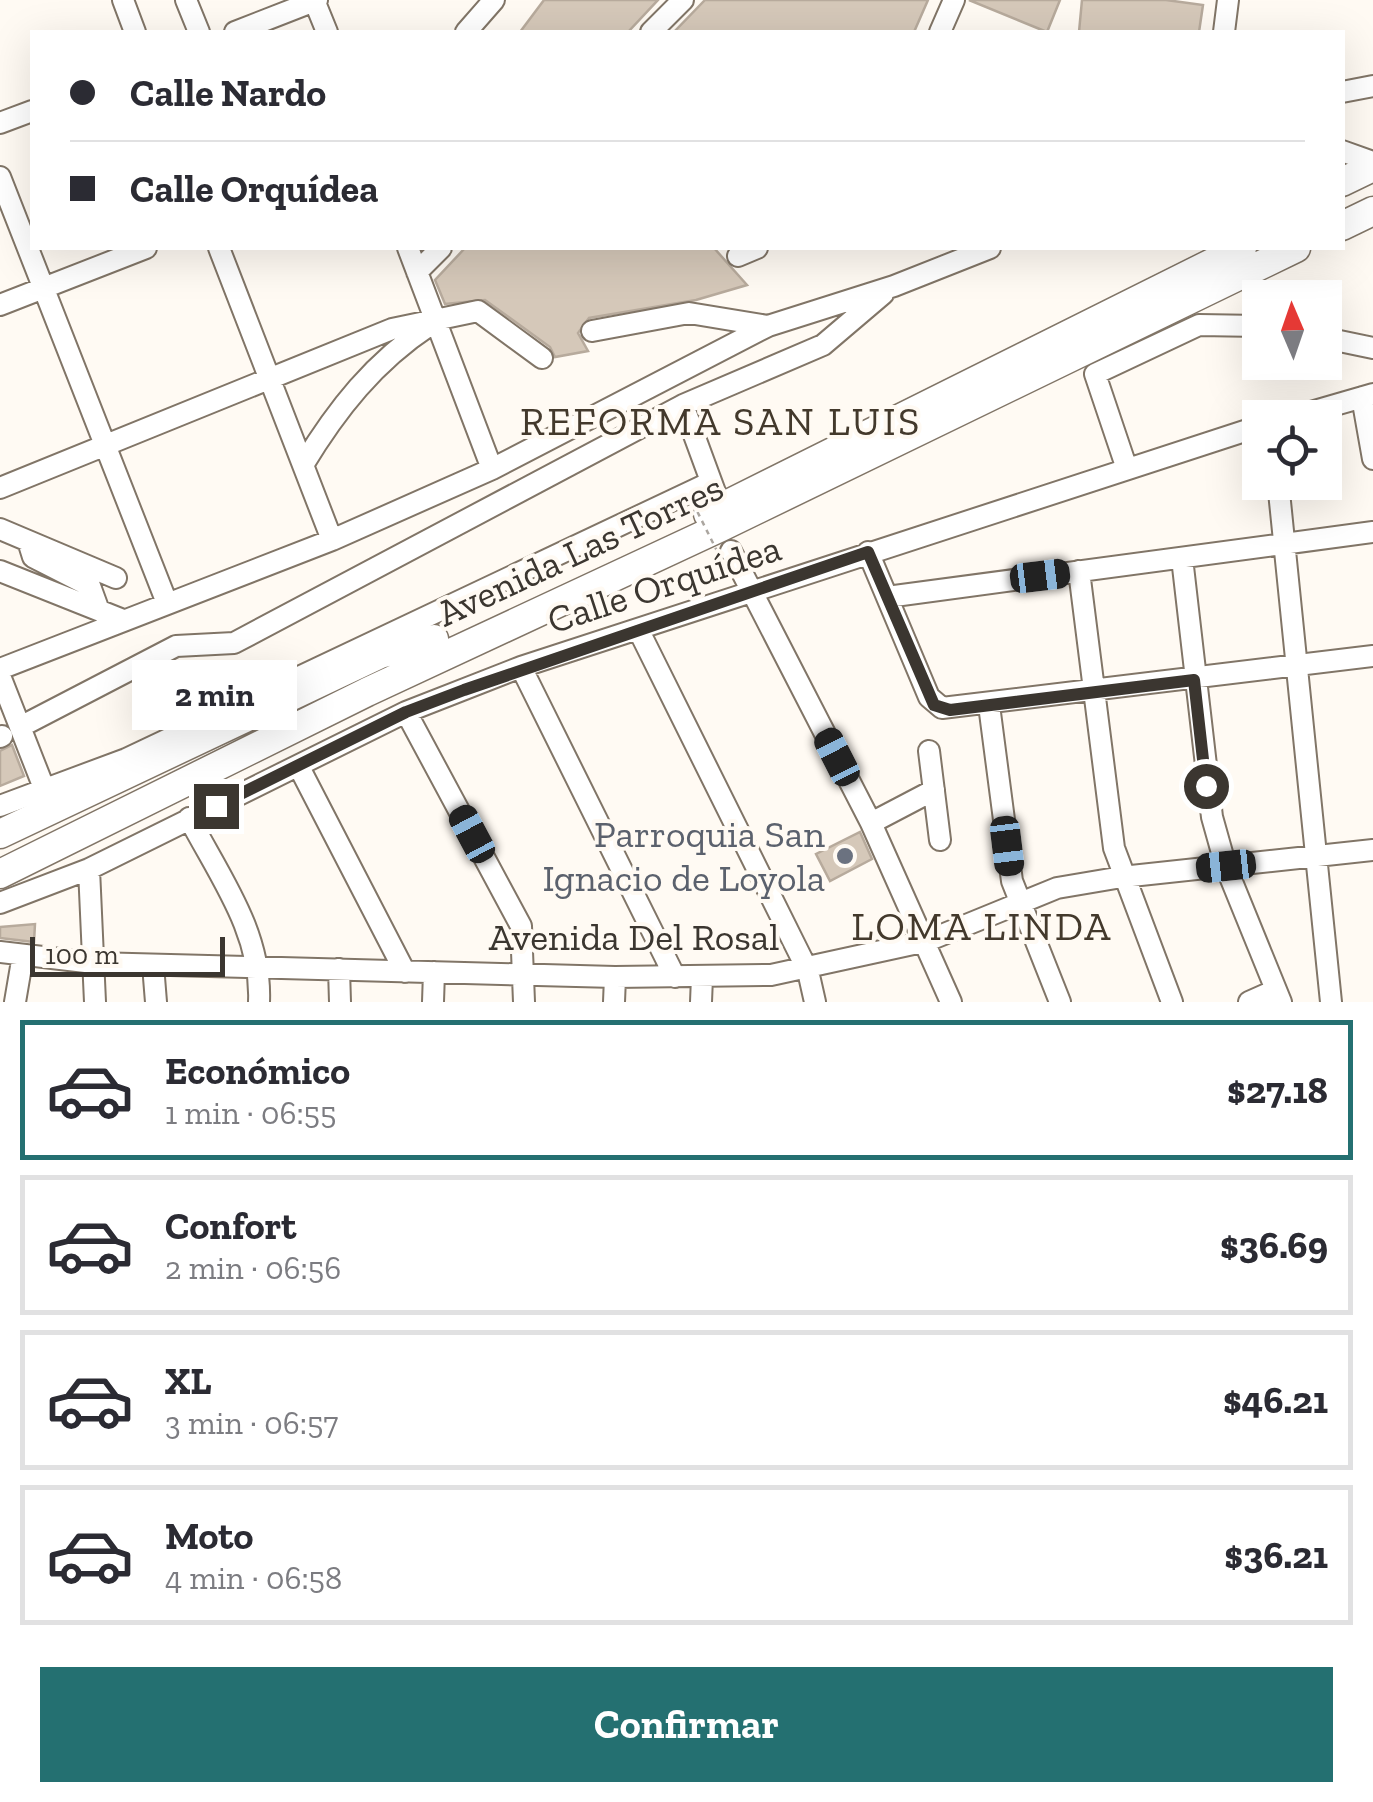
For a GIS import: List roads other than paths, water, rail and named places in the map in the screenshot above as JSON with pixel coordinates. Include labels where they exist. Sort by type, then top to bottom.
[{"type":"highway","points":[[1345,180],[1373,164]]},
{"type":"highway","points":[[1345,198],[1373,184]]},
{"type":"highway","points":[[1345,225],[1373,211]]},
{"type":"highway","points":[[1192,272],[1210,250]]},
{"type":"highway","name":"Avenida Las Torres","points":[[435,649],[1238,250]]},
{"type":"highway","name":"Avenida Las Torres","points":[[435,649],[721,527],[1292,250]]},
{"type":"highway","points":[[0,856],[435,649]]},
{"type":"highway","points":[[0,834],[380,654],[435,649]]},
{"type":"highway","points":[[0,882],[406,682],[435,649]]},
{"type":"highway","points":[[0,874],[364,684]]},
{"type":"street","points":[[122,0],[134,30]]},
{"type":"street","points":[[186,0],[198,30]]},
{"type":"street","points":[[239,30],[315,0],[326,30]]},
{"type":"street","points":[[471,17],[494,0]]},
{"type":"street","points":[[653,30],[682,0]]},
{"type":"street","points":[[941,30],[954,0]]},
{"type":"street","points":[[1224,30],[1228,0]]},
{"type":"street","points":[[1345,91],[1373,86]]},
{"type":"street","points":[[0,123],[30,112]]},
{"type":"street","points":[[1345,152],[1373,164]]},
{"type":"street","points":[[0,177],[168,603]]},
{"type":"street","points":[[12,207],[30,200]]},
{"type":"street","points":[[0,305],[141,250]]},
{"type":"street","points":[[220,250],[332,540]]},
{"type":"street","points":[[409,250],[492,469]]},
{"type":"street","points":[[417,272],[439,250]]},
{"type":"street","points":[[44,788],[7,733],[0,672],[332,540],[492,469],[768,326],[894,286],[985,250]]},
{"type":"street","points":[[7,733],[176,646],[234,643],[683,405],[823,345],[894,286]]},
{"type":"street","points":[[0,488],[270,382],[392,328],[478,311],[542,358]]},
{"type":"street","points":[[592,331],[689,314],[768,326]]},
{"type":"street","points":[[303,465],[360,383],[396,348],[436,322]]},
{"type":"street","points":[[1128,469],[1095,374],[1199,325],[1242,326]]},
{"type":"street","points":[[1342,342],[1373,348]]},
{"type":"street","points":[[1342,403],[1368,396],[1373,459]]},
{"type":"street","name":"Avenida Las Torres","points":[[0,806],[126,759],[713,487],[683,405]]},
{"type":"street","name":"Calle Orquídea","points":[[0,903],[90,869],[406,712],[521,667],[1242,432]]},
{"type":"street","points":[[1280,500],[1332,1002]]},
{"type":"street","points":[[0,529],[116,578]]},
{"type":"street","points":[[887,597],[1373,532]]},
{"type":"street","points":[[28,541],[33,557],[90,586],[98,608]]},
{"type":"street","points":[[868,552],[929,697],[934,705],[950,710],[1373,656]]},
{"type":"street","points":[[725,553],[751,593],[871,823],[951,1002]]},
{"type":"street","points":[[1182,558],[1208,799],[1226,866],[1279,996],[1249,1002]]},
{"type":"street","points":[[0,571],[123,620]]},
{"type":"street","points":[[1079,571],[1110,832],[1122,877],[1172,1002]]},
{"type":"street","points":[[639,631],[808,971],[815,1002]]},
{"type":"street","points":[[521,667],[674,977]]},
{"type":"street","points":[[989,705],[1012,881],[1060,1002]]},
{"type":"street","points":[[406,712],[521,926],[526,974],[524,1002]]},
{"type":"street","points":[[929,751],[940,840]]},
{"type":"street","points":[[299,767],[404,972]]},
{"type":"street","points":[[871,823],[934,790]]},
{"type":"street","points":[[188,818],[253,939],[260,966],[259,1002]]},
{"type":"street","name":"Avenida Del Rosal","points":[[0,952],[94,963],[404,972],[702,978],[808,971],[927,941],[1057,888],[1122,877],[1373,850]]},
{"type":"street","points":[[90,869],[95,1002]]},
{"type":"street","points":[[15,1002],[24,955]]},
{"type":"street","points":[[153,965],[156,1002]]},
{"type":"street","points":[[340,969],[340,1002]]},
{"type":"street","points":[[432,1002],[434,972]]},
{"type":"street","points":[[614,1002],[615,976]]},
{"type":"street","points":[[701,1002],[702,978]]},
{"type":"place","name":"Parroquia San Ignacio de Loyola","points":[[845,856]]},
{"type":"district","name":"REFORMA SAN LUIS","points":[[721,421]]},
{"type":"district","name":"LOMA LINDA","points":[[982,926]]}]
